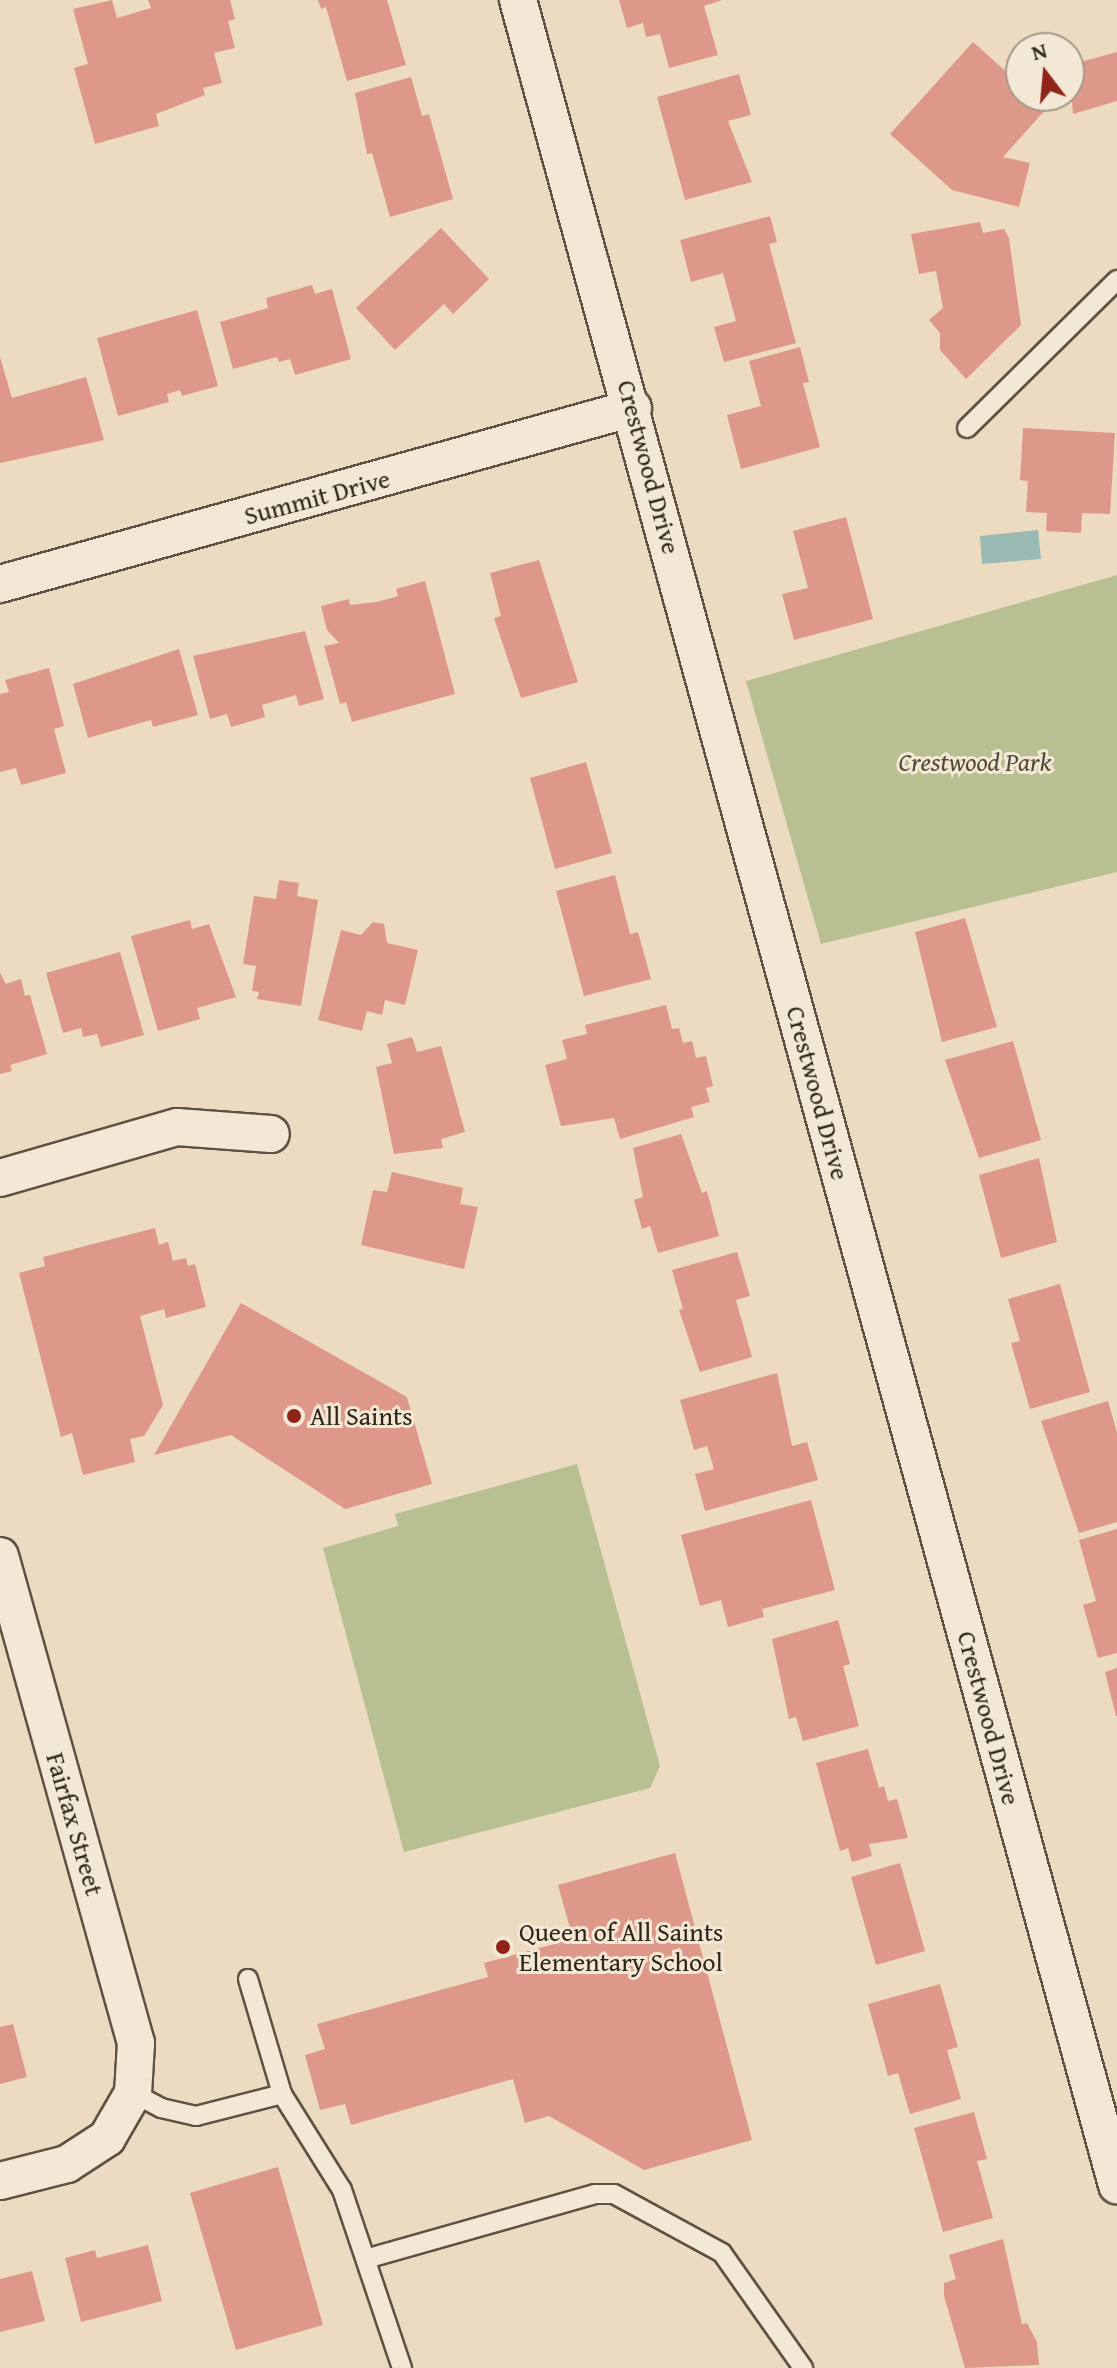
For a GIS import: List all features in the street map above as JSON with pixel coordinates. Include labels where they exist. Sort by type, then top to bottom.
[{"type":"street","name":"Crestwood Drive","points":[[518,0],[633,408],[1117,2185]]},
{"type":"street","name":"Summit Drive","points":[[0,584],[633,408]]},
{"type":"street","points":[[0,1178],[177,1127],[271,1134]]},
{"type":"street","name":"Fairfax Street","points":[[0,1556],[136,2043],[133,2093]]},
{"type":"street","points":[[0,2181],[67,2164],[94,2147],[107,2138],[133,2093]]},
{"type":"lane","points":[[967,428],[1117,280]]},
{"type":"lane","points":[[248,1979],[282,2094],[342,2190],[369,2258],[402,2368]]},
{"type":"lane","points":[[133,2093],[161,2108],[196,2116],[282,2094]]},
{"type":"lane","points":[[369,2258],[595,2194],[614,2194],[722,2253],[803,2368]]},
{"type":"green space","name":"Crestwood Park","points":[[1117,575],[1117,872],[821,944],[746,681]]},
{"type":"green space","points":[[577,1464],[660,1766],[650,1788],[404,1852],[323,1548],[398,1526],[395,1514]]},
{"type":"water","points":[[1038,530],[1041,559],[982,564],[980,536]]},
{"type":"building","points":[[112,0],[117,18],[151,8],[148,0],[230,0],[235,19],[228,21],[235,48],[214,53],[222,83],[203,88],[205,95],[156,114],[159,126],[95,144],[74,68],[88,64],[73,9]]},
{"type":"building","points":[[318,0],[387,0],[406,65],[347,81],[326,7],[321,9]]},
{"type":"building","points":[[619,0],[722,0],[704,6],[718,55],[669,68],[660,34],[646,37],[643,23],[627,28]]},
{"type":"building","points":[[973,42],[1005,71],[1005,112],[1043,112],[1003,157],[1030,163],[1019,207],[952,190],[890,134]]},
{"type":"building","points":[[1117,52],[1117,101],[1085,110],[1085,61]]},
{"type":"building","points":[[739,74],[751,115],[728,121],[752,182],[685,200],[657,97]]},
{"type":"building","points":[[411,77],[422,116],[429,114],[453,199],[390,217],[372,153],[367,154],[355,93]]},
{"type":"building","points":[[770,216],[777,242],[769,244],[796,343],[724,362],[714,327],[736,321],[723,273],[691,282],[680,240]]},
{"type":"building","points":[[980,222],[983,233],[1004,229],[1009,238],[1021,325],[966,379],[940,350],[940,333],[929,320],[943,308],[936,271],[919,274],[911,234]]},
{"type":"building","points":[[441,228],[489,279],[453,314],[444,304],[395,350],[356,308]]},
{"type":"building","points":[[312,285],[315,294],[332,289],[351,359],[295,375],[290,359],[279,362],[277,357],[233,369],[220,322],[268,308],[266,298]]},
{"type":"building","points":[[197,310],[218,386],[182,396],[180,390],[167,394],[169,402],[118,416],[97,338]]},
{"type":"building","points":[[800,347],[809,382],[803,383],[820,447],[741,469],[727,415],[761,406],[749,361]]},
{"type":"building","points":[[0,357],[12,398],[86,377],[104,440],[0,463]]},
{"type":"building","points":[[1023,428],[1115,433],[1110,514],[1082,513],[1081,533],[1046,531],[1047,513],[1026,512],[1028,481],[1020,480]]},
{"type":"building","points":[[846,517],[873,619],[794,640],[782,594],[808,588],[793,531]]},
{"type":"building","points":[[539,560],[578,682],[521,698],[494,618],[501,616],[490,573]]},
{"type":"building","points":[[425,581],[455,694],[352,722],[346,702],[340,704],[324,646],[339,643],[327,630],[321,606],[349,599],[350,605],[377,602],[398,596],[396,589]]},
{"type":"building","points":[[305,631],[324,699],[299,706],[296,695],[262,705],[265,717],[231,727],[227,714],[210,719],[193,656]]},
{"type":"building","points":[[179,649],[198,715],[153,727],[151,720],[88,738],[73,684]]},
{"type":"building","points":[[49,668],[64,726],[54,729],[66,773],[21,785],[16,768],[0,772],[0,694],[9,692],[5,680]]},
{"type":"building","points":[[586,762],[612,853],[555,869],[530,778]]},
{"type":"building","points":[[615,875],[630,934],[638,932],[651,979],[584,996],[556,891]]},
{"type":"building","points":[[279,880],[299,883],[297,896],[318,900],[301,1006],[257,999],[259,992],[252,991],[256,966],[243,964],[254,896],[276,899]]},
{"type":"building","points":[[965,918],[997,1027],[942,1042],[915,932]]},
{"type":"building","points":[[190,920],[192,929],[209,924],[236,997],[197,1008],[200,1019],[158,1031],[131,936]]},
{"type":"building","points":[[373,922],[384,924],[387,943],[418,950],[405,1005],[385,1000],[382,1015],[367,1011],[362,1031],[318,1020],[341,930],[361,935]]},
{"type":"building","points":[[120,952],[144,1035],[101,1047],[97,1034],[83,1037],[81,1028],[63,1033],[46,973]]},
{"type":"building","points":[[0,973],[6,984],[21,979],[25,996],[30,995],[47,1054],[10,1065],[12,1071],[0,1074]]},
{"type":"building","points":[[666,1005],[672,1029],[679,1028],[683,1043],[692,1041],[696,1058],[706,1056],[713,1086],[706,1088],[710,1102],[691,1107],[694,1117],[620,1139],[614,1118],[561,1126],[545,1065],[567,1059],[562,1040],[587,1034],[585,1025]]},
{"type":"building","points":[[412,1037],[417,1052],[441,1046],[465,1132],[441,1139],[443,1148],[394,1154],[376,1067],[392,1063],[387,1044]]},
{"type":"building","points":[[1013,1041],[1041,1140],[979,1158],[945,1060]]},
{"type":"building","points":[[681,1134],[702,1193],[707,1191],[719,1236],[658,1253],[650,1226],[642,1229],[634,1200],[643,1197],[633,1148]]},
{"type":"building","points":[[1039,1158],[1057,1242],[1001,1258],[979,1175]]},
{"type":"building","points":[[392,1172],[463,1188],[460,1204],[478,1207],[464,1269],[361,1245],[373,1190],[387,1192]]},
{"type":"building","points":[[155,1228],[159,1245],[168,1242],[173,1261],[186,1258],[188,1266],[195,1264],[206,1307],[166,1318],[164,1309],[140,1316],[163,1405],[144,1436],[130,1439],[135,1462],[83,1475],[72,1433],[61,1437],[19,1273],[45,1266],[43,1257]]},
{"type":"building","points":[[737,1252],[750,1296],[736,1300],[752,1357],[700,1372],[679,1310],[683,1309],[672,1270]]},
{"type":"building","points":[[1060,1284],[1090,1392],[1030,1409],[1011,1343],[1020,1341],[1008,1299]]},
{"type":"building","name":"All Saints","points":[[241,1303],[407,1397],[432,1484],[345,1509],[231,1435],[154,1455]]},
{"type":"building","points":[[777,1373],[792,1446],[807,1442],[818,1480],[705,1511],[695,1474],[714,1469],[707,1446],[694,1450],[680,1400]]},
{"type":"building","points":[[1108,1401],[1117,1433],[1117,1522],[1079,1533],[1041,1421]]},
{"type":"building","points":[[811,1500],[835,1590],[762,1609],[764,1617],[728,1627],[721,1600],[700,1606],[681,1535]]},
{"type":"building","points":[[1117,1529],[1117,1653],[1098,1658],[1083,1605],[1096,1601],[1079,1540]]},
{"type":"building","points":[[838,1620],[850,1664],[843,1666],[859,1726],[803,1741],[796,1717],[789,1719],[772,1639]]},
{"type":"building","points":[[1117,1668],[1117,1716],[1116,1716],[1105,1672]]},
{"type":"building","points":[[868,1749],[879,1788],[884,1786],[888,1801],[897,1799],[908,1838],[869,1844],[872,1856],[852,1862],[848,1848],[840,1851],[816,1763]]},
{"type":"building","points":[[675,1853],[752,2140],[644,2170],[549,2116],[525,2123],[513,2079],[351,2125],[345,2104],[320,2110],[305,2055],[325,2049],[317,2024],[488,1977],[484,1963],[573,1939],[558,1885]]},
{"type":"building","points":[[900,1863],[925,1951],[876,1965],[851,1877]]},
{"type":"building","points":[[940,1984],[958,2047],[947,2050],[961,2099],[910,2114],[898,2073],[888,2076],[868,2004]]},
{"type":"building","points":[[13,2024],[27,2077],[0,2084],[0,2027]]},
{"type":"building","points":[[974,2112],[987,2159],[977,2161],[993,2218],[943,2232],[914,2128]]},
{"type":"building","points":[[278,2167],[323,2325],[236,2350],[190,2193]]},
{"type":"building","points":[[1003,2239],[1022,2324],[1027,2323],[1037,2342],[1039,2365],[965,2368],[944,2296],[944,2283],[956,2279],[949,2255]]},
{"type":"building","points":[[148,2245],[162,2301],[81,2322],[65,2258],[95,2250],[97,2258]]},
{"type":"building","points":[[32,2271],[45,2321],[0,2332],[0,2279]]},
{"type":"place","name":"All Saints","points":[[294,1416]]},
{"type":"place","name":"Queen of All Saints Elementary School","points":[[503,1947]]}]
